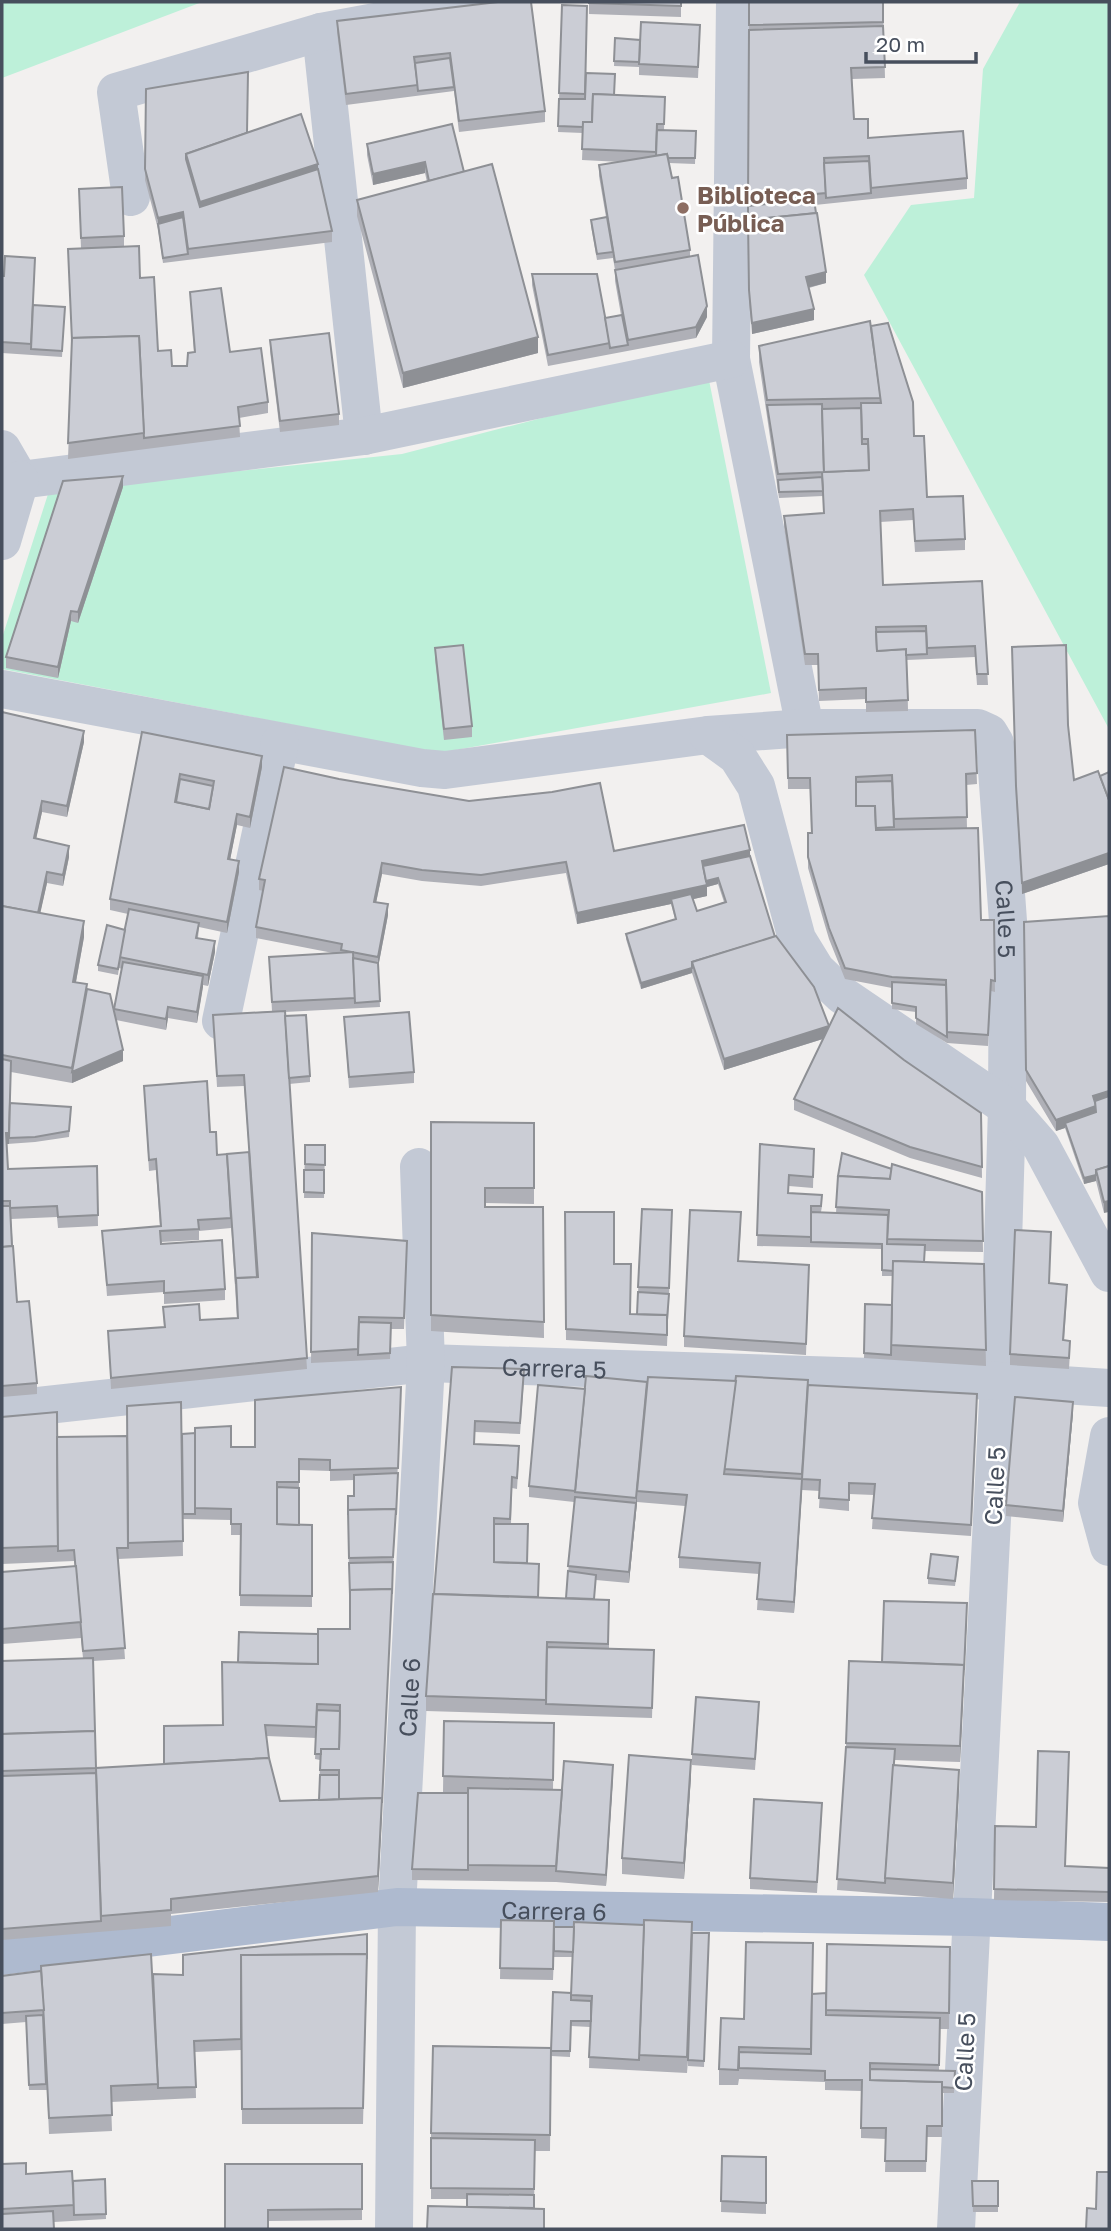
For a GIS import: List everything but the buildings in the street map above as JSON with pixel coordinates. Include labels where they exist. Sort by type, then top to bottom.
[{"type":"main road","name":"Carrera 6","points":[[2,1956],[397,1907],[1109,1922]]},
{"type":"street","points":[[131,197],[117,92],[321,32],[483,2]]},
{"type":"street","points":[[2,689],[280,743],[445,770],[708,735],[805,728],[731,359],[735,2]]},
{"type":"street","points":[[321,32],[363,436]]},
{"type":"street","points":[[2,541],[11,464],[363,436],[731,359]]},
{"type":"street","name":"Calle 5","points":[[805,728],[978,728],[989,733],[995,743],[1007,921],[1007,1107],[999,1381],[956,2229]]},
{"type":"street","points":[[708,735],[737,756],[756,786],[797,939],[816,970],[842,995],[1007,1107],[1041,1146],[1109,1273]]},
{"type":"street","points":[[221,1021],[280,743]]},
{"type":"street","name":"Calle 6","points":[[394,2229],[397,1907],[426,1363],[419,1167]]},
{"type":"street","name":"Carrera 5","points":[[2,1410],[426,1363],[999,1381],[1109,1388]]},
{"type":"street","points":[[1109,1436],[1097,1503],[1109,1547]]},
{"type":"green space","points":[[2,2],[202,2],[2,78]]},
{"type":"green space","points":[[1020,2],[1109,2],[1109,729],[864,275],[911,205],[974,198],[983,69]]},
{"type":"green space","points":[[708,375],[771,693],[439,753],[2,669],[2,638],[49,491],[402,454]]},
{"type":"place","name":"Biblioteca Pública","points":[[683,208]]}]
